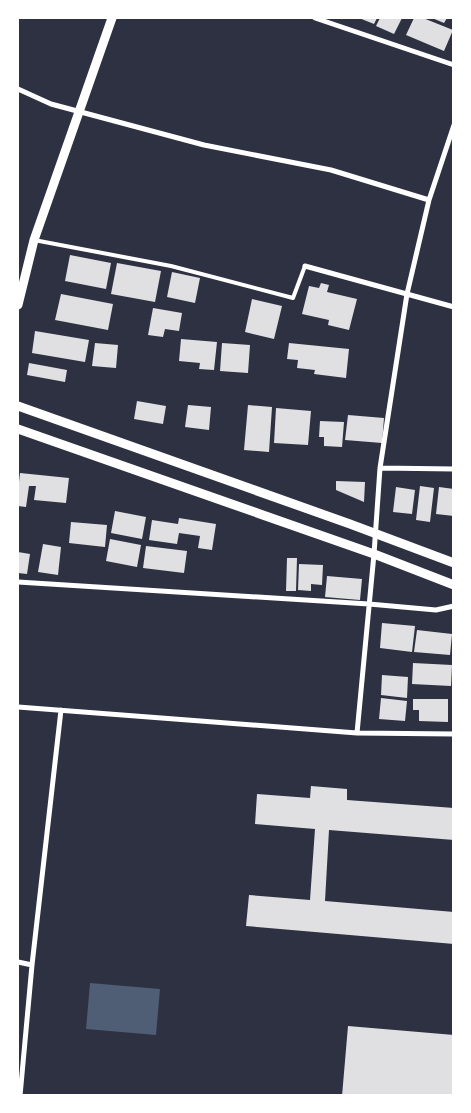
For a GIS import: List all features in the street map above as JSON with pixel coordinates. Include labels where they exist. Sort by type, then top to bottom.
[{"type":"street","points":[[18,305],[34,240],[112,18]]},
{"type":"street","points":[[315,18],[454,65]]},
{"type":"street","points":[[18,89],[51,104],[204,145],[331,170],[429,200]]},
{"type":"street","points":[[357,733],[376,534],[380,468],[407,294],[429,200],[454,125]]},
{"type":"street","points":[[305,266],[454,307]]},
{"type":"street","points":[[18,406],[454,563]]},
{"type":"street","points":[[18,430],[374,554],[454,585]]},
{"type":"street","points":[[380,468],[454,469]]},
{"type":"street","points":[[18,582],[369,604],[436,610],[454,606]]},
{"type":"street","points":[[18,707],[357,733],[454,734]]},
{"type":"street","points":[[20,1096],[32,965],[61,710]]},
{"type":"street","points":[[18,962],[32,965]]},
{"type":"lane","points":[[34,240],[171,266],[293,298],[305,266]]},
{"type":"water","points":[[90,983],[160,989],[156,1035],[86,1029]]},
{"type":"building","points":[[359,18],[377,18],[374,24]]},
{"type":"building","points":[[380,18],[402,18],[394,34],[376,26]]},
{"type":"building","points":[[414,18],[423,18],[453,30],[444,51],[406,35]]},
{"type":"building","points":[[432,18],[447,18],[444,23]]},
{"type":"building","points":[[70,255],[111,263],[106,289],[65,281]]},
{"type":"building","points":[[117,263],[161,271],[155,302],[111,294]]},
{"type":"building","points":[[172,272],[200,278],[195,303],[167,297]]},
{"type":"building","points":[[321,283],[329,285],[327,292],[357,299],[349,330],[328,325],[329,320],[302,314],[309,286],[319,288]]},
{"type":"building","points":[[61,294],[113,304],[108,330],[55,320]]},
{"type":"building","points":[[252,299],[282,306],[274,339],[245,332]]},
{"type":"building","points":[[153,308],[182,313],[179,331],[165,329],[163,337],[148,335]]},
{"type":"building","points":[[35,331],[89,340],[85,362],[32,353]]},
{"type":"building","points":[[181,339],[217,342],[214,370],[199,369],[200,363],[179,361]]},
{"type":"building","points":[[95,343],[118,345],[116,368],[92,366]]},
{"type":"building","points":[[222,343],[250,345],[248,373],[220,371]]},
{"type":"building","points":[[289,343],[349,349],[346,378],[314,374],[315,370],[297,368],[298,360],[287,359]]},
{"type":"building","points":[[29,363],[67,370],[65,382],[27,375]]},
{"type":"building","points":[[137,401],[166,406],[163,424],[134,419]]},
{"type":"building","points":[[188,405],[211,407],[209,430],[185,427]]},
{"type":"building","points":[[248,405],[272,407],[269,452],[244,450]]},
{"type":"building","points":[[276,408],[311,411],[308,445],[274,443]]},
{"type":"building","points":[[348,415],[384,418],[382,443],[345,440]]},
{"type":"building","points":[[320,421],[344,422],[342,447],[324,446],[324,437],[319,437]]},
{"type":"building","points":[[20,473],[69,478],[66,503],[34,500],[36,486],[29,486],[26,507],[18,506]]},
{"type":"building","points":[[336,481],[365,482],[364,502],[336,490]]},
{"type":"building","points":[[420,486],[434,488],[430,522],[416,520]]},
{"type":"building","points":[[396,487],[415,490],[412,514],[393,512]]},
{"type":"building","points":[[439,487],[454,489],[454,516],[436,514]]},
{"type":"building","points":[[115,511],[146,517],[142,539],[111,533]]},
{"type":"building","points":[[179,518],[216,524],[212,550],[198,548],[200,536],[179,533],[177,544],[149,540],[152,520],[178,524]]},
{"type":"building","points":[[71,522],[107,525],[105,547],[69,543]]},
{"type":"building","points":[[110,539],[141,545],[137,567],[106,561]]},
{"type":"building","points":[[43,544],[61,547],[58,575],[38,572]]},
{"type":"building","points":[[146,546],[187,551],[184,573],[143,568]]},
{"type":"building","points":[[18,552],[30,554],[27,574],[18,573]]},
{"type":"building","points":[[287,558],[297,558],[296,591],[286,591]]},
{"type":"building","points":[[299,564],[323,565],[322,585],[311,584],[311,591],[298,590]]},
{"type":"building","points":[[327,576],[362,579],[360,600],[325,597]]},
{"type":"building","points":[[382,623],[415,626],[412,652],[380,648]]},
{"type":"building","points":[[417,630],[452,634],[450,655],[414,652]]},
{"type":"building","points":[[413,663],[452,665],[451,686],[412,684]]},
{"type":"building","points":[[382,675],[408,677],[407,698],[381,695]]},
{"type":"building","points":[[381,698],[407,701],[405,721],[379,719]]},
{"type":"building","points":[[413,699],[448,699],[448,722],[419,721],[419,710],[413,710]]},
{"type":"building","points":[[311,786],[347,789],[347,800],[454,808],[454,840],[329,830],[325,901],[454,912],[454,944],[246,926],[249,895],[310,900],[315,829],[255,824],[257,794],[310,798]]},
{"type":"building","points":[[348,1026],[454,1035],[454,1096],[342,1096]]}]
